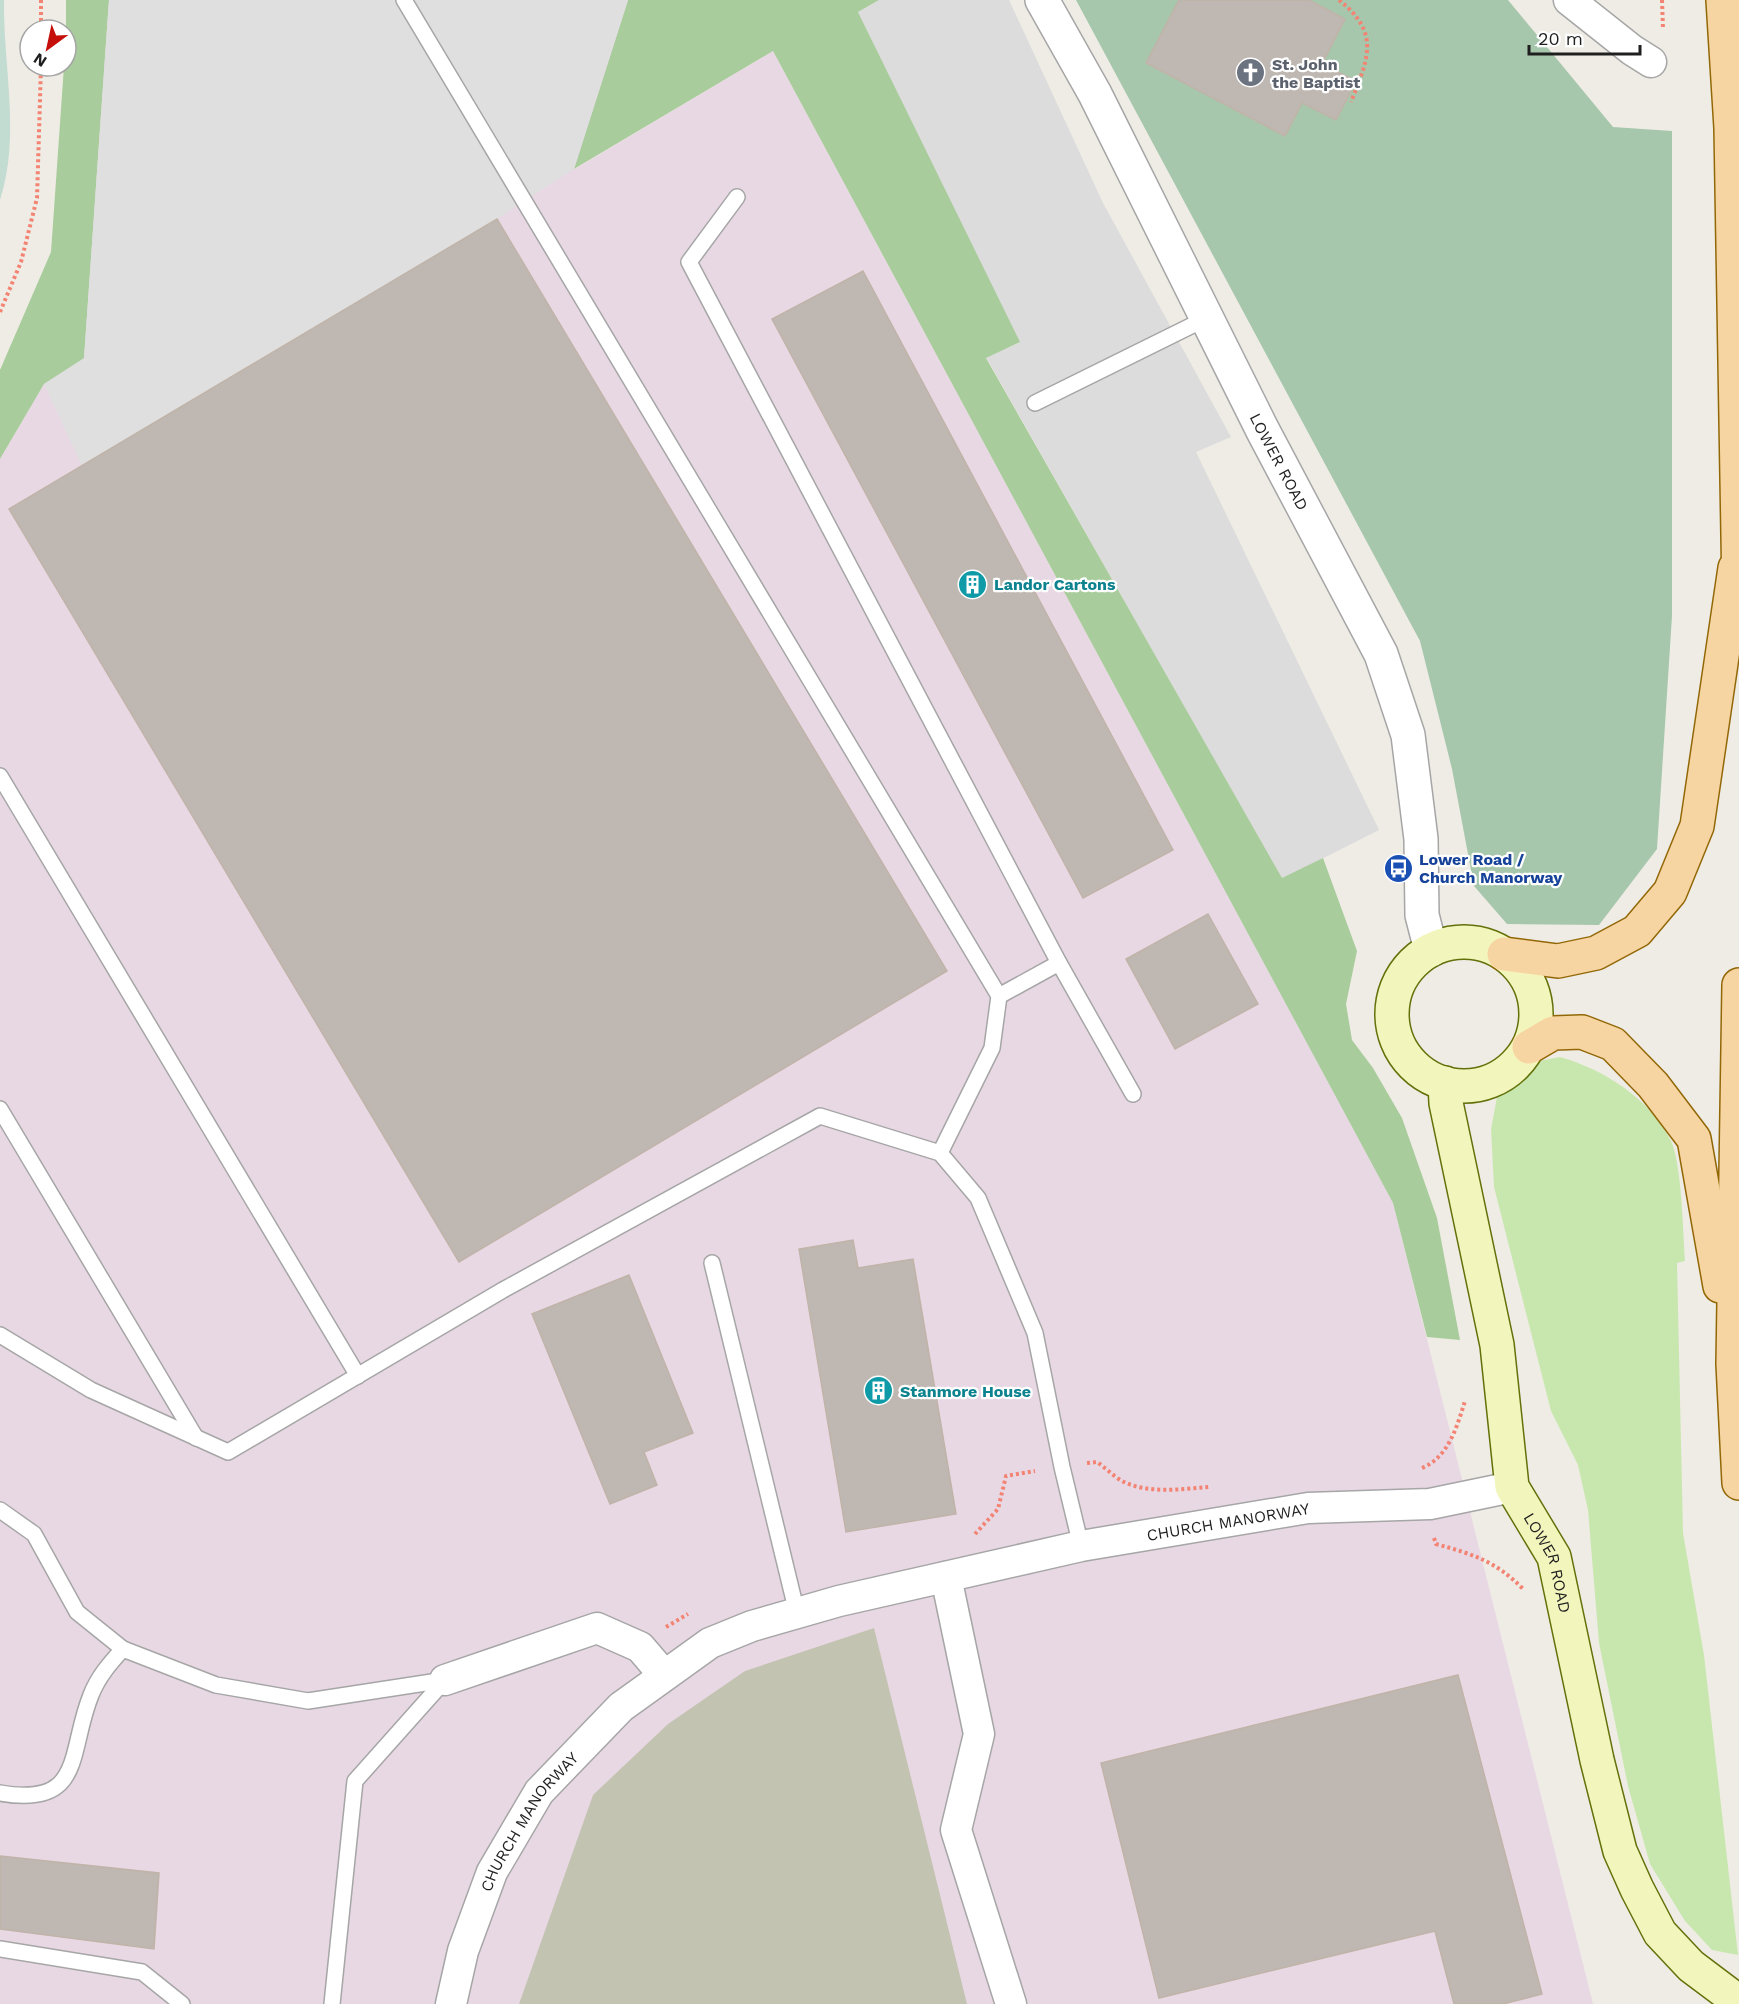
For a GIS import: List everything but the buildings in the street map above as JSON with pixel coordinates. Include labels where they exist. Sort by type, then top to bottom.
[{"type":"main road","points":[[1723,0],[1731,128],[1739,593]]},
{"type":"main road","points":[[1504,954],[1522,971],[1534,993],[1537,1018],[1529,1047],[1515,1067],[1494,1081],[1476,1086],[1434,1081],[1414,1066],[1399,1046],[1392,1011],[1397,986],[1411,965],[1431,950],[1452,944],[1477,943],[1504,954],[1558,961],[1596,953],[1637,931],[1671,892],[1697,826],[1737,551]]},
{"type":"main road","points":[[1739,985],[1733,1364],[1739,1484]]},
{"type":"main road","points":[[1529,1047],[1553,1033],[1582,1032],[1613,1044],[1653,1085],[1694,1139],[1733,1364]]},
{"type":"main road","name":"LOWER ROAD","points":[[1445,1083],[1446,1103],[1497,1345],[1512,1487],[1554,1557],[1597,1760],[1620,1851],[1636,1889],[1660,1933],[1691,1966],[1739,2002]]},
{"type":"street","name":"LOWER ROAD","points":[[1042,0],[1095,94],[1207,318],[1381,654],[1408,735],[1421,839],[1422,915],[1431,950]]},
{"type":"street","points":[[1569,0],[1632,50],[1651,62]]},
{"type":"street","name":"CHURCH MANORWAY","points":[[451,2004],[463,1951],[492,1872],[539,1792],[621,1707],[710,1643],[752,1626],[797,1613],[1081,1546],[1308,1508],[1430,1504],[1512,1487]]},
{"type":"street","points":[[946,1577],[979,1734],[956,1830],[1011,2004]]},
{"type":"street","points":[[445,1680],[597,1628],[640,1647],[664,1675]]},
{"type":"lane","points":[[404,0],[999,996],[992,1048],[940,1153]]},
{"type":"lane","points":[[737,196],[688,262],[1059,963],[1133,1094]]},
{"type":"lane","points":[[1035,403],[1207,318]]},
{"type":"lane","points":[[0,776],[358,1376]]},
{"type":"lane","points":[[999,996],[1059,963]]},
{"type":"lane","points":[[0,1109],[196,1438]]},
{"type":"lane","points":[[0,1335],[92,1390],[228,1452],[503,1290],[820,1116],[940,1153],[978,1198],[1035,1333],[1062,1467],[1081,1546]]},
{"type":"lane","points":[[712,1263],[797,1613]]},
{"type":"lane","points":[[0,1510],[34,1534],[77,1612],[123,1649],[216,1685],[308,1701],[445,1680]]},
{"type":"lane","points":[[0,1793],[22,1797],[51,1792],[63,1782],[71,1768],[91,1694],[106,1668],[123,1649]]},
{"type":"lane","points":[[332,2004],[355,1780],[445,1680]]},
{"type":"lane","points":[[0,1949],[142,1972],[182,2004]]},
{"type":"path","points":[[41,0],[41,18]]},
{"type":"path","points":[[1340,0],[1355,12],[1368,38],[1365,68],[1351,102]]},
{"type":"path","points":[[0,312],[21,262],[37,198],[41,78]]},
{"type":"path","points":[[1428,1465],[1439,1456],[1455,1432],[1465,1401]]},
{"type":"path","points":[[1097,1462],[1122,1481]]},
{"type":"path","points":[[998,1509],[1006,1476]]},
{"type":"shaded area","points":[[0,0],[4,0],[10,126],[6,175],[0,200]]},
{"type":"shaded area","points":[[109,0],[628,0],[575,169],[773,51],[1393,1203],[1593,2004],[0,2004],[0,459],[44,384],[84,358]]},
{"type":"shaded area","points":[[109,0],[628,0],[574,169],[497,219],[82,466],[44,384],[84,358]]},
{"type":"shaded area","points":[[879,0],[1009,0],[1103,203],[1231,437],[1196,452],[1379,830],[1282,879],[986,357],[1019,343],[858,12]]},
{"type":"shaded area","points":[[874,1628],[967,2004],[519,2004],[593,1795],[668,1724],[745,1671]]},
{"type":"green space","points":[[66,0],[109,0],[84,359],[44,384],[0,459],[0,370],[51,252],[63,78],[78,78],[78,18],[66,18]]},
{"type":"green space","points":[[628,0],[879,0],[858,12],[1020,342],[986,358],[1282,878],[1323,858],[1357,951],[1346,1004],[1352,1040],[1373,1068],[1402,1118],[1437,1218],[1460,1340],[1427,1337],[1393,1203],[773,51],[574,169]]},
{"type":"green space","points":[[1076,0],[1508,0],[1613,127],[1672,131],[1672,616],[1657,849],[1599,925],[1507,924],[1474,886],[1452,769],[1420,641]]},
{"type":"green space","points":[[1560,1057],[1609,1078],[1638,1099],[1662,1126],[1671,1141],[1678,1166],[1685,1261],[1677,1263],[1683,1533],[1704,1655],[1738,1955],[1712,1950],[1685,1921],[1650,1864],[1628,1786],[1599,1643],[1588,1510],[1578,1465],[1551,1411],[1494,1187],[1491,1129],[1498,1092],[1516,1074],[1539,1061]]},
{"type":"place","name":"St. John the Baptist","points":[[1251,73]]},
{"type":"place","name":"Landor Cartons","points":[[973,584]]},
{"type":"place","name":"Lower Road / Church Manorway","points":[[1398,868]]},
{"type":"place","name":"Stanmore House","points":[[879,1391]]}]
